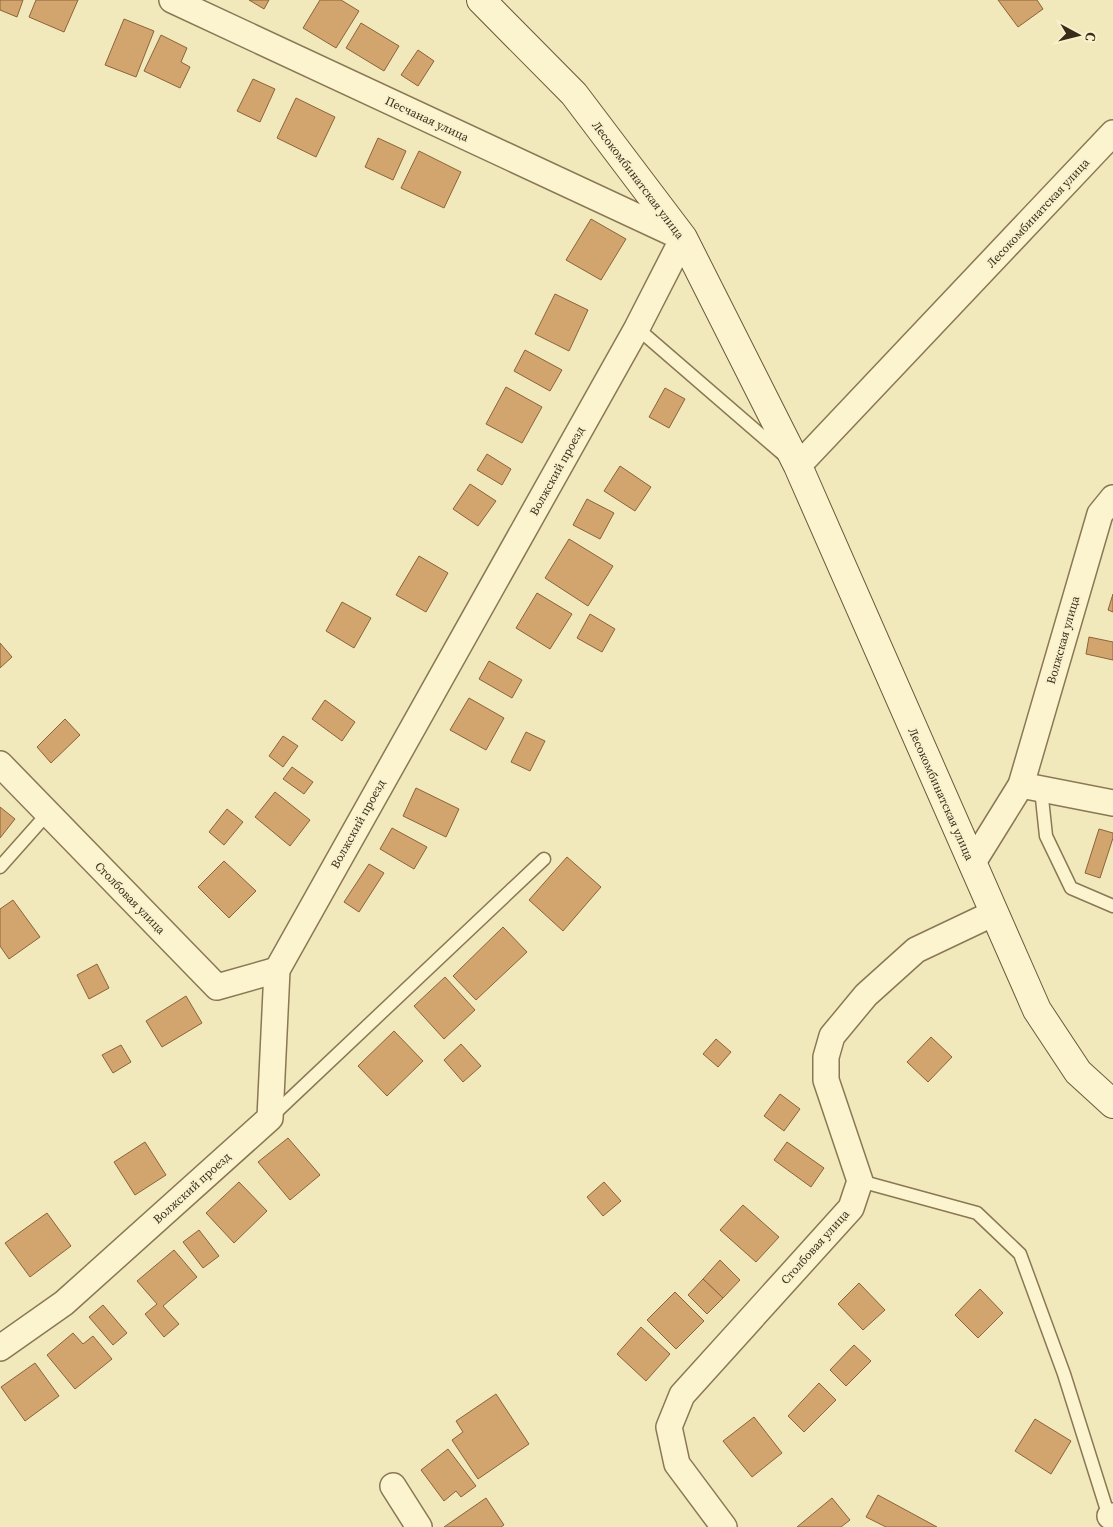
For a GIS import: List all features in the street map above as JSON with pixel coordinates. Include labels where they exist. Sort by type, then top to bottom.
[{"type":"street","name":"Песчаная улица","points":[[172,0],[683,238]]},
{"type":"street","name":"Лесокомбинатская улица","points":[[481,0],[574,94],[683,238],[798,466],[1037,1010],[1078,1072],[1113,1104]]},
{"type":"street","name":"Лесокомбинатская улица","points":[[798,466],[1113,133]]},
{"type":"street","name":"Волжский проезд","points":[[0,1348],[64,1303],[270,1118],[277,970],[637,328],[683,238]]},
{"type":"street","name":"Волжская улица","points":[[972,864],[1031,787],[1100,514],[1113,498]]},
{"type":"street","name":"Столбовая улица","points":[[0,764],[217,987],[277,970]]},
{"type":"street","points":[[1031,787],[1113,803]]},
{"type":"street","points":[[860,1181],[826,1080],[826,1057],[832,1036],[866,995],[916,950],[994,912]]},
{"type":"street","name":"Столбовая улица","points":[[724,1527],[677,1464],[669,1427],[682,1396],[851,1208],[860,1181]]},
{"type":"street","points":[[393,1486],[418,1527]]},
{"type":"lane","points":[[637,328],[798,466]]},
{"type":"lane","points":[[1031,787],[1046,836],[1071,888],[1113,906]]},
{"type":"lane","points":[[0,867],[48,813]]},
{"type":"lane","points":[[270,1118],[544,859]]},
{"type":"lane","points":[[860,1181],[977,1213],[1020,1254],[1064,1374],[1111,1520]]},
{"type":"building","points":[[0,0],[23,0],[17,17],[0,10]]},
{"type":"building","points":[[36,0],[78,0],[64,32],[29,17]]},
{"type":"building","points":[[249,0],[269,0],[264,9]]},
{"type":"building","points":[[320,0],[341,0],[359,11],[336,48],[303,28]]},
{"type":"building","points":[[998,0],[1037,0],[1043,9],[1018,27]]},
{"type":"building","points":[[124,19],[154,31],[136,77],[105,65]]},
{"type":"building","points":[[361,23],[399,46],[384,71],[346,48]]},
{"type":"building","points":[[161,35],[187,48],[181,62],[190,67],[180,88],[144,71]]},
{"type":"building","points":[[418,50],[434,61],[418,86],[401,75]]},
{"type":"building","points":[[253,79],[275,89],[260,122],[237,111]]},
{"type":"building","points":[[296,98],[335,117],[316,157],[277,138]]},
{"type":"building","points":[[378,138],[406,151],[393,180],[365,167]]},
{"type":"building","points":[[419,151],[461,172],[444,208],[401,188]]},
{"type":"building","points":[[591,219],[626,239],[601,280],[566,260]]},
{"type":"building","points":[[555,294],[588,310],[569,351],[535,334]]},
{"type":"building","points":[[525,350],[562,370],[550,391],[514,371]]},
{"type":"building","points":[[506,387],[542,407],[522,443],[486,424]]},
{"type":"building","points":[[665,388],[685,399],[669,428],[649,417]]},
{"type":"building","points":[[487,454],[511,469],[502,485],[477,470]]},
{"type":"building","points":[[620,466],[651,487],[635,511],[604,491]]},
{"type":"building","points":[[470,484],[496,501],[478,526],[453,509]]},
{"type":"building","points":[[587,499],[614,513],[600,539],[573,525]]},
{"type":"building","points":[[569,539],[613,566],[588,606],[545,578]]},
{"type":"building","points":[[419,556],[448,573],[426,612],[396,595]]},
{"type":"building","points":[[537,593],[572,614],[550,649],[516,628]]},
{"type":"building","points":[[1113,594],[1113,612],[1108,610]]},
{"type":"building","points":[[342,602],[371,618],[354,648],[326,631]]},
{"type":"building","points":[[590,614],[615,629],[602,652],[577,638]]},
{"type":"building","points":[[1089,637],[1113,642],[1113,660],[1086,654]]},
{"type":"building","points":[[0,643],[12,657],[0,668]]},
{"type":"building","points":[[489,661],[522,680],[512,698],[479,679]]},
{"type":"building","points":[[469,698],[504,718],[486,750],[450,730]]},
{"type":"building","points":[[325,700],[355,722],[342,741],[312,719]]},
{"type":"building","points":[[65,719],[80,735],[51,763],[37,747]]},
{"type":"building","points":[[526,732],[545,741],[530,771],[511,762]]},
{"type":"building","points":[[283,736],[298,746],[283,767],[269,756]]},
{"type":"building","points":[[292,767],[313,782],[304,794],[283,779]]},
{"type":"building","points":[[416,788],[459,809],[446,837],[403,816]]},
{"type":"building","points":[[275,792],[310,820],[290,846],[255,817]]},
{"type":"building","points":[[0,807],[15,819],[0,838]]},
{"type":"building","points":[[227,809],[243,822],[224,845],[209,832]]},
{"type":"building","points":[[392,828],[427,847],[414,869],[380,849]]},
{"type":"building","points":[[1099,829],[1113,833],[1100,878],[1085,873]]},
{"type":"building","points":[[567,857],[601,887],[563,931],[529,900]]},
{"type":"building","points":[[224,861],[256,891],[229,918],[198,887]]},
{"type":"building","points":[[369,864],[384,873],[359,912],[344,902]]},
{"type":"building","points":[[13,900],[40,937],[9,959],[0,946],[0,909]]},
{"type":"building","points":[[503,927],[527,952],[476,1000],[453,976]]},
{"type":"building","points":[[97,964],[109,988],[89,999],[77,975]]},
{"type":"building","points":[[445,977],[475,1010],[444,1039],[414,1006]]},
{"type":"building","points":[[186,996],[202,1023],[162,1047],[146,1021]]},
{"type":"building","points":[[394,1031],[423,1061],[387,1096],[358,1066]]},
{"type":"building","points":[[931,1037],[952,1057],[928,1082],[907,1062]]},
{"type":"building","points":[[716,1039],[731,1052],[718,1067],[703,1054]]},
{"type":"building","points":[[461,1044],[481,1066],[463,1082],[444,1060]]},
{"type":"building","points":[[121,1045],[131,1062],[113,1073],[102,1055]]},
{"type":"building","points":[[780,1094],[800,1109],[784,1131],[764,1116]]},
{"type":"building","points":[[288,1138],[320,1175],[290,1200],[258,1162]]},
{"type":"building","points":[[145,1142],[166,1175],[135,1195],[114,1162]]},
{"type":"building","points":[[787,1142],[824,1168],[811,1187],[774,1160]]},
{"type":"building","points":[[239,1182],[267,1211],[234,1243],[206,1213]]},
{"type":"building","points":[[604,1182],[621,1201],[603,1216],[587,1197]]},
{"type":"building","points":[[743,1205],[779,1237],[756,1262],[720,1230]]},
{"type":"building","points":[[47,1213],[71,1246],[30,1277],[5,1243]]},
{"type":"building","points":[[199,1230],[219,1256],[203,1268],[183,1242]]},
{"type":"building","points":[[174,1250],[197,1277],[163,1306],[179,1324],[164,1337],[145,1314],[157,1304],[137,1281]]},
{"type":"building","points":[[720,1260],[740,1280],[723,1298],[703,1279]]},
{"type":"building","points":[[703,1279],[723,1298],[707,1314],[688,1295]]},
{"type":"building","points":[[859,1283],[885,1310],[863,1330],[838,1304]]},
{"type":"building","points":[[980,1289],[1003,1313],[978,1338],[955,1315]]},
{"type":"building","points":[[675,1292],[704,1321],[676,1349],[647,1320]]},
{"type":"building","points":[[103,1305],[127,1333],[113,1345],[89,1317]]},
{"type":"building","points":[[641,1327],[670,1354],[646,1381],[617,1354]]},
{"type":"building","points":[[73,1333],[83,1344],[93,1336],[112,1359],[75,1389],[47,1355]]},
{"type":"building","points":[[854,1345],[871,1361],[846,1386],[830,1370]]},
{"type":"building","points":[[35,1363],[59,1396],[25,1421],[1,1387]]},
{"type":"building","points":[[819,1383],[836,1400],[804,1432],[788,1416]]},
{"type":"building","points":[[496,1394],[529,1444],[478,1479],[452,1440],[463,1432],[456,1421]]},
{"type":"building","points":[[754,1417],[782,1453],[752,1477],[723,1441]]},
{"type":"building","points":[[1035,1419],[1071,1441],[1051,1474],[1015,1451]]},
{"type":"building","points":[[448,1449],[476,1486],[461,1497],[456,1491],[444,1501],[421,1470]]},
{"type":"building","points":[[878,1495],[937,1527],[886,1527],[866,1517]]},
{"type":"building","points":[[486,1498],[504,1525],[501,1527],[444,1527]]},
{"type":"building","points":[[832,1498],[850,1520],[841,1527],[797,1527]]}]
